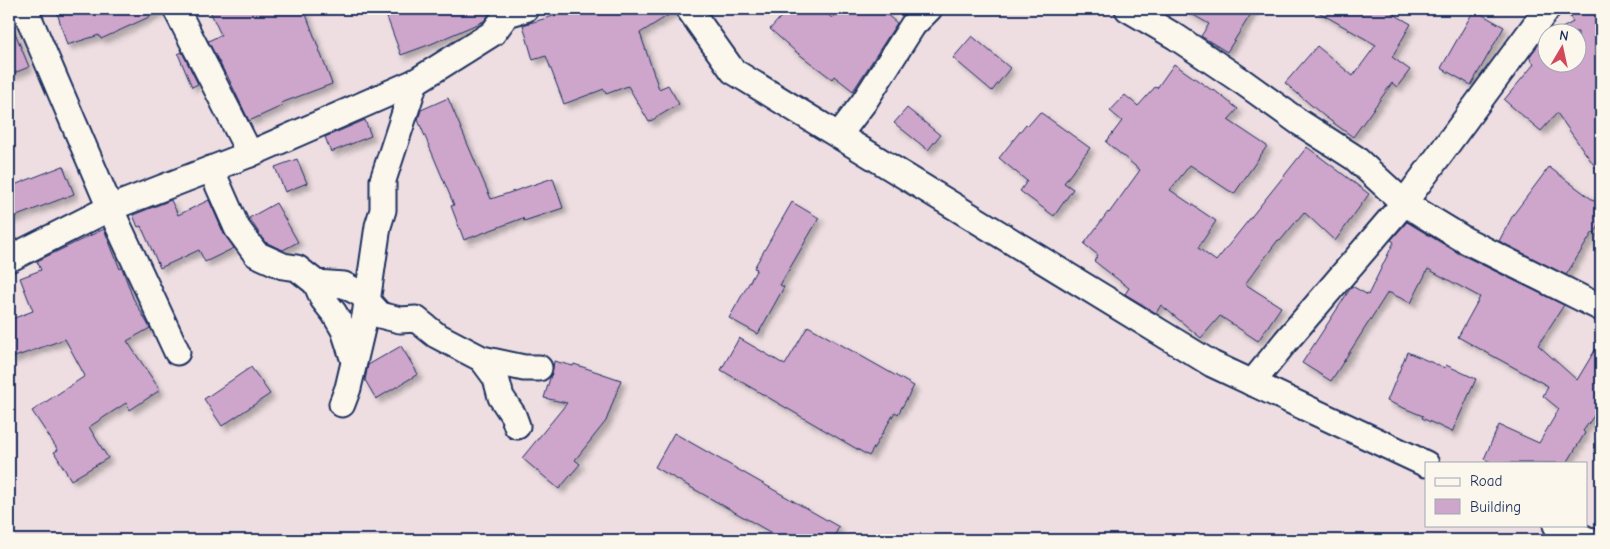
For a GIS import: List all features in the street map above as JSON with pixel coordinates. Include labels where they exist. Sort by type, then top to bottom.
[{"type":"street","points":[[25,9],[110,208],[177,352]]},
{"type":"street","points":[[176,9],[250,154]]},
{"type":"street","points":[[9,259],[110,208],[250,154],[415,82],[493,33],[507,14],[525,9]]},
{"type":"street","points":[[689,9],[733,70],[1212,364],[1425,464]]},
{"type":"street","points":[[839,135],[864,102],[913,25],[929,9]]},
{"type":"street","points":[[1128,9],[1176,37],[1299,122],[1355,158],[1404,203],[1466,240],[1601,308]]},
{"type":"street","points":[[1164,9],[1167,21],[1176,37]]},
{"type":"street","points":[[1252,383],[1404,203],[1547,9]]},
{"type":"street","points":[[342,404],[348,388],[368,303],[378,226],[383,210],[383,180],[415,82]]},
{"type":"street","points":[[211,169],[237,228],[256,254],[284,266],[297,268],[316,283],[323,299],[334,312],[344,330],[354,361]]},
{"type":"street","points":[[316,283],[344,285],[361,294],[380,315],[400,320],[416,319],[436,335],[482,359],[524,368],[540,368]]},
{"type":"street","points":[[482,359],[496,378],[501,397],[513,415],[517,426]]},
{"type":"street","points":[[1558,526],[1588,540]]},
{"type":"building","points":[[56,9],[162,9],[162,11],[101,39],[99,35],[67,45]]},
{"type":"building","points":[[209,9],[304,9],[332,84],[281,103],[282,106],[249,121],[208,41],[221,35]]},
{"type":"building","points":[[384,9],[493,9],[484,21],[401,55]]},
{"type":"building","points":[[577,9],[675,9],[675,11],[640,33],[659,89],[668,85],[679,104],[649,122],[628,86],[606,94],[604,89],[564,104],[546,56],[533,60],[523,25]]},
{"type":"building","points":[[788,9],[822,9],[832,18],[840,9],[880,9],[897,23],[853,91],[834,76],[832,79],[770,29]]},
{"type":"building","points":[[1183,9],[1254,9],[1227,52],[1201,36],[1209,24]]},
{"type":"building","points":[[1313,9],[1385,9],[1411,24],[1392,57],[1410,70],[1397,87],[1392,83],[1353,137],[1324,116],[1285,83],[1317,46],[1353,76],[1376,45]]},
{"type":"building","points":[[1566,9],[1601,9],[1601,175],[1557,113],[1541,131],[1504,100],[1534,64],[1529,57],[1538,45],[1538,72],[1588,72],[1588,22],[1573,22]]},
{"type":"building","points":[[1474,10],[1504,27],[1471,85],[1441,68]]},
{"type":"building","points":[[9,18],[29,67],[9,75]]},
{"type":"building","points":[[972,36],[1010,68],[992,91],[953,58]]},
{"type":"building","points":[[182,52],[198,84],[192,87],[178,54]]},
{"type":"building","points":[[1174,64],[1214,90],[1238,109],[1228,120],[1267,146],[1234,194],[1190,165],[1170,190],[1216,221],[1198,248],[1216,261],[1307,147],[1369,194],[1335,241],[1304,212],[1280,241],[1278,240],[1245,284],[1281,307],[1258,341],[1220,316],[1201,338],[1161,305],[1156,313],[1125,294],[1129,288],[1094,261],[1098,255],[1084,244],[1140,170],[1106,142],[1122,121],[1110,111],[1125,95],[1138,106],[1155,87],[1157,88]]},
{"type":"building","points":[[448,98],[491,199],[553,178],[563,208],[524,221],[523,218],[464,240],[451,206],[454,205],[418,120],[421,110]]},
{"type":"building","points":[[907,108],[940,135],[928,150],[894,123]]},
{"type":"building","points":[[1040,112],[1090,148],[1064,183],[1073,189],[1054,216],[1020,191],[1027,181],[999,158],[1026,124],[1028,126]]},
{"type":"building","points":[[365,120],[371,136],[331,152],[325,137]]},
{"type":"building","points":[[297,159],[307,183],[285,192],[275,167]]},
{"type":"building","points":[[63,166],[74,194],[9,219],[9,187]]},
{"type":"building","points":[[1549,167],[1601,206],[1601,224],[1593,232],[1566,275],[1499,241],[1513,215]]},
{"type":"building","points":[[171,200],[178,215],[209,200],[224,234],[234,248],[205,262],[199,250],[160,268],[141,226],[138,227],[133,215]]},
{"type":"building","points":[[792,202],[819,218],[780,285],[784,287],[758,334],[729,318],[757,269],[754,268]]},
{"type":"building","points":[[276,203],[298,242],[283,250],[265,242],[249,218]]},
{"type":"building","points":[[1407,222],[1458,253],[1564,305],[1538,345],[1577,380],[1601,340],[1601,406],[1583,431],[1585,433],[1568,462],[1491,462],[1484,459],[1499,425],[1539,443],[1559,409],[1543,396],[1548,386],[1458,337],[1480,297],[1428,269],[1411,303],[1388,292],[1331,381],[1302,363],[1352,286],[1368,295],[1394,242],[1391,240]]},
{"type":"building","points":[[104,229],[133,298],[150,328],[127,341],[160,390],[130,410],[126,403],[89,427],[108,458],[71,480],[54,452],[58,450],[32,411],[85,376],[65,339],[9,359],[9,320],[33,311],[20,278],[41,270],[37,261]]},
{"type":"building","points":[[808,326],[914,386],[898,414],[895,412],[869,456],[721,370],[739,338],[785,365]]},
{"type":"building","points":[[401,346],[418,374],[376,399],[365,380],[368,365]]},
{"type":"building","points":[[1407,352],[1445,368],[1446,365],[1476,379],[1452,432],[1422,418],[1423,416],[1387,401]]},
{"type":"building","points":[[554,361],[573,366],[574,364],[621,380],[606,421],[575,460],[580,464],[559,489],[522,458],[567,403],[544,398]]},
{"type":"building","points":[[251,367],[270,394],[222,426],[204,399]]},
{"type":"building","points":[[674,433],[839,527],[832,540],[784,540],[655,467]]}]
